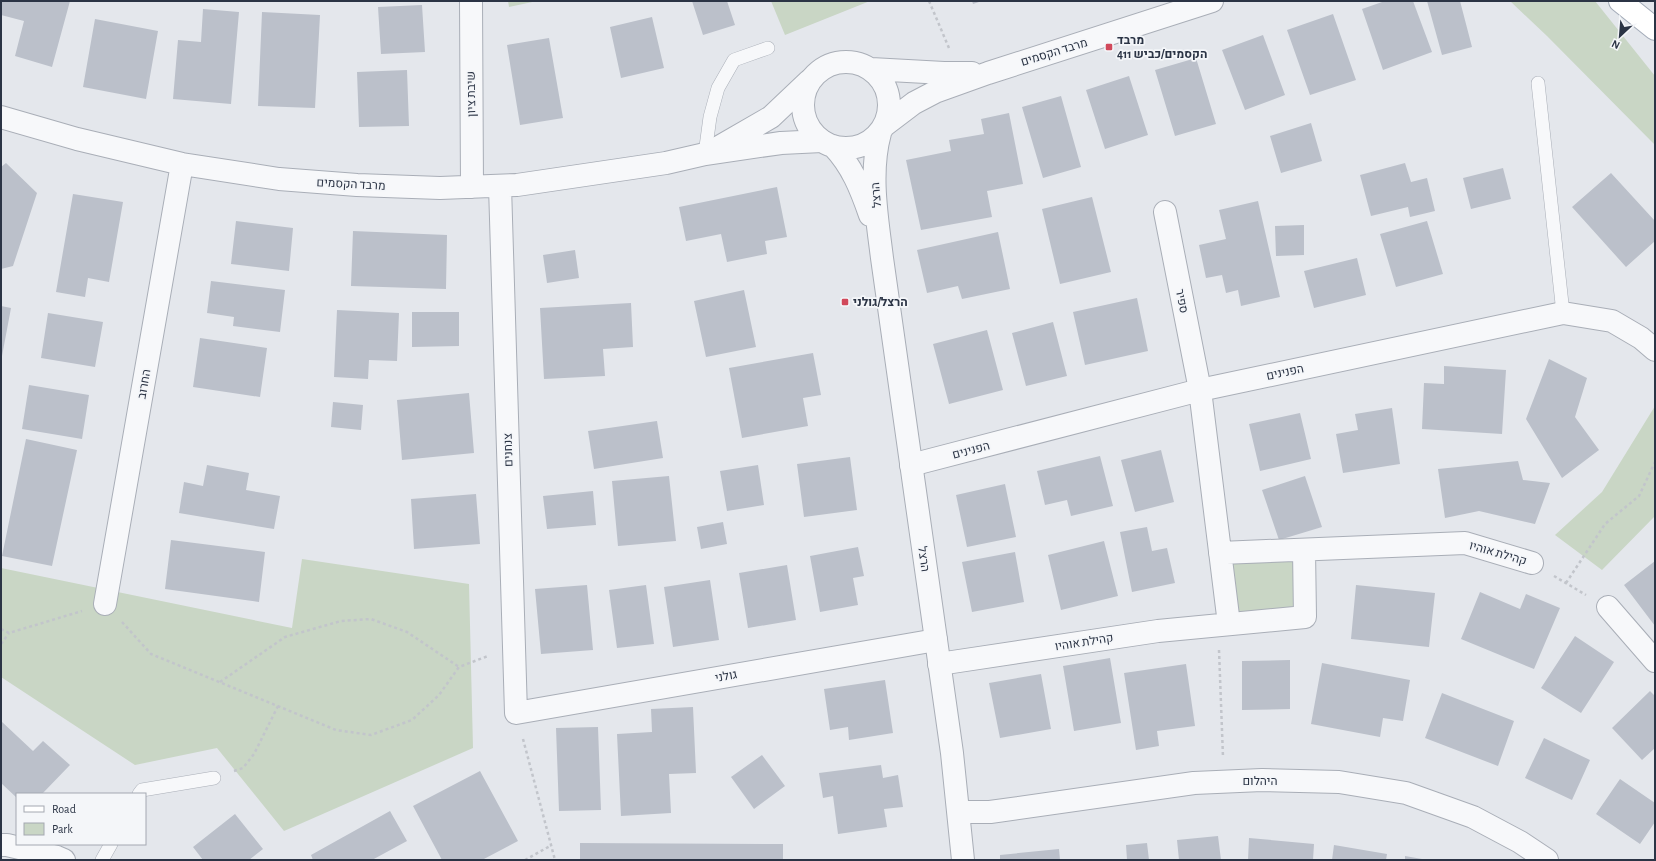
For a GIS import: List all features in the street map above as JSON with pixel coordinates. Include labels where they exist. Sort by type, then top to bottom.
[{"type":"main road","points":[[1620,1],[1655,29]]},
{"type":"main road","points":[[1639,1],[1655,19]]},
{"type":"street","name":"שיבת ציון","points":[[471,1],[472,187]]},
{"type":"street","name":"מרבד הקסמים","points":[[882,129],[914,103],[935,92],[1186,5],[1212,1]]},
{"type":"street","points":[[845,61],[858,63],[871,69],[880,78],[887,89],[889,101],[888,114],[882,129],[870,141],[858,146],[846,148],[828,144],[812,132],[805,120],[802,100],[803,93],[809,81],[818,70],[831,63],[845,61]]},
{"type":"street","name":"מרבד הקסמים","points":[[871,69],[988,73]]},
{"type":"street","name":"מרבד הקסמים","points":[[705,154],[771,117],[809,81]]},
{"type":"street","name":"מרבד הקסמים","points":[[1,117],[77,139],[182,164],[279,179],[357,186],[472,187],[517,185],[666,163],[705,154],[781,143],[828,144]]},
{"type":"street","name":"הרצל","points":[[882,129],[875,149],[874,182],[882,258],[952,753],[963,860]]},
{"type":"street","name":"הרצל","points":[[828,144],[844,158],[854,175],[874,228],[882,258]]},
{"type":"street","name":"החרוב","points":[[106,604],[182,164]]},
{"type":"street","name":"צנחנים","points":[[500,186],[516,713]]},
{"type":"street","name":"ספיר","points":[[1165,212],[1200,390]]},
{"type":"street","name":"הפנינים","points":[[911,466],[1200,390],[1563,313],[1612,321],[1641,338],[1655,350]]},
{"type":"street","points":[[1200,390],[1220,553],[1224,624]]},
{"type":"street","name":"קהילת אוהיו","points":[[1220,553],[1464,543],[1532,563]]},
{"type":"street","name":"קהילת אוהיו","points":[[939,664],[1158,630],[1305,617],[1304,550]]},
{"type":"street","points":[[1608,606],[1655,661]]},
{"type":"street","name":"גולני","points":[[516,713],[936,640]]},
{"type":"street","name":"היהלום","points":[[958,812],[990,812],[1194,783],[1262,780],[1339,782],[1406,793],[1473,817],[1520,842],[1548,860]]},
{"type":"street","points":[[1,845],[8,844],[64,860]]},
{"type":"lane","points":[[705,154],[710,117],[718,88],[734,60],[768,48]]},
{"type":"lane","points":[[1538,83],[1563,313]]},
{"type":"lane","points":[[140,793],[142,790],[214,778]]},
{"type":"lane","points":[[102,860],[110,845]]},
{"type":"path","points":[[928,1],[960,73]]},
{"type":"path","points":[[1566,583],[1605,524],[1639,496],[1655,462]]},
{"type":"path","name":"קהילת אוהיו","points":[[1532,563],[1608,606]]},
{"type":"path","points":[[1,644],[9,633],[106,604],[151,654],[336,730],[371,735],[412,720],[439,695],[459,667],[514,647]]},
{"type":"path","points":[[220,682],[286,637],[341,621],[371,619],[407,632],[459,667]]},
{"type":"path","points":[[1224,624],[1224,781]]},
{"type":"path","points":[[1,629],[9,633]]},
{"type":"path","points":[[214,778],[243,768],[254,754],[278,706]]},
{"type":"path","points":[[516,713],[554,860]]},
{"type":"path","points":[[525,860],[550,846]]},
{"type":"green space","points":[[508,1],[537,1],[509,7]]},
{"type":"green space","points":[[771,1],[870,1],[785,35]]},
{"type":"green space","points":[[1510,1],[1595,1],[1655,76],[1655,145],[1547,36]]},
{"type":"green space","points":[[1655,406],[1655,516],[1602,570],[1555,535],[1602,492]]},
{"type":"green space","points":[[1304,550],[1305,617],[1229,624],[1220,553]]},
{"type":"green space","points":[[302,559],[469,584],[473,748],[284,831],[217,748],[135,765],[1,677],[1,568],[292,628]]},
{"type":"building","points":[[1,1],[70,1],[52,67],[15,56],[24,21],[1,15]]},
{"type":"building","points":[[692,1],[727,1],[735,25],[703,35]]},
{"type":"building","points":[[972,1],[982,1],[973,4]]},
{"type":"building","points":[[1385,1],[1413,1],[1432,52],[1383,70],[1362,9]]},
{"type":"building","points":[[1427,1],[1460,1],[1472,47],[1442,55]]},
{"type":"building","points":[[422,5],[425,52],[381,54],[378,7]]},
{"type":"building","points":[[203,9],[239,12],[231,104],[173,99],[178,40],[201,42]]},
{"type":"building","points":[[262,12],[320,15],[315,108],[258,106]]},
{"type":"building","points":[[1333,14],[1356,80],[1310,95],[1287,30]]},
{"type":"building","points":[[652,17],[664,68],[621,78],[610,27]]},
{"type":"building","points":[[95,19],[158,31],[146,99],[83,87]]},
{"type":"building","points":[[1263,35],[1285,95],[1245,110],[1222,50]]},
{"type":"building","points":[[549,38],[563,118],[520,125],[507,45]]},
{"type":"building","points":[[1196,58],[1216,124],[1175,136],[1155,70]]},
{"type":"building","points":[[407,70],[409,126],[359,127],[357,72]]},
{"type":"building","points":[[1129,76],[1148,135],[1105,149],[1086,90]]},
{"type":"building","points":[[1061,96],[1081,167],[1043,178],[1022,107]]},
{"type":"building","points":[[1009,113],[1023,184],[987,191],[992,217],[921,230],[906,160],[951,151],[949,140],[984,134],[981,119]]},
{"type":"building","points":[[1311,123],[1322,161],[1281,173],[1270,136]]},
{"type":"building","points":[[6,163],[37,193],[13,266],[1,269],[1,167]]},
{"type":"building","points":[[1405,163],[1411,182],[1427,178],[1435,211],[1410,217],[1408,207],[1371,216],[1360,175]]},
{"type":"building","points":[[1503,168],[1511,199],[1471,209],[1463,178]]},
{"type":"building","points":[[1611,173],[1655,221],[1655,241],[1626,267],[1572,207]]},
{"type":"building","points":[[777,187],[787,237],[765,241],[767,254],[727,262],[721,234],[686,241],[679,207]]},
{"type":"building","points":[[73,194],[123,202],[109,282],[88,278],[85,297],[56,292]]},
{"type":"building","points":[[1092,197],[1111,272],[1060,284],[1042,209]]},
{"type":"building","points":[[1258,201],[1280,297],[1241,306],[1238,290],[1226,293],[1222,275],[1206,278],[1199,245],[1226,239],[1219,210]]},
{"type":"building","points":[[236,221],[293,228],[289,271],[231,264]]},
{"type":"building","points":[[1427,221],[1443,274],[1396,287],[1380,234]]},
{"type":"building","points":[[1304,225],[1304,255],[1276,256],[1275,226]]},
{"type":"building","points":[[353,231],[447,235],[446,289],[351,286]]},
{"type":"building","points":[[998,232],[1010,289],[962,299],[958,286],[927,293],[917,250]]},
{"type":"building","points":[[575,250],[579,278],[547,283],[543,255]]},
{"type":"building","points":[[1357,258],[1366,295],[1314,308],[1304,271]]},
{"type":"building","points":[[211,281],[285,290],[280,332],[233,326],[234,317],[207,313]]},
{"type":"building","points":[[744,290],[756,347],[706,357],[694,301]]},
{"type":"building","points":[[1137,298],[1148,351],[1085,365],[1073,312]]},
{"type":"building","points":[[631,303],[633,347],[603,349],[605,376],[544,379],[540,308]]},
{"type":"building","points":[[1,306],[11,308],[2,356],[1,355]]},
{"type":"building","points":[[337,310],[399,313],[397,361],[369,360],[368,379],[334,377]]},
{"type":"building","points":[[412,312],[459,312],[459,346],[412,347]]},
{"type":"building","points":[[48,313],[103,322],[95,367],[41,358]]},
{"type":"building","points":[[1053,322],[1067,376],[1026,386],[1012,333]]},
{"type":"building","points":[[987,330],[1003,390],[949,404],[933,344]]},
{"type":"building","points":[[200,338],[267,348],[260,397],[193,387]]},
{"type":"building","points":[[813,353],[821,395],[803,398],[808,426],[742,438],[729,368]]},
{"type":"building","points":[[1549,359],[1587,378],[1575,417],[1599,450],[1562,478],[1526,419]]},
{"type":"building","points":[[1444,366],[1506,370],[1502,434],[1422,429],[1424,383],[1444,384]]},
{"type":"building","points":[[29,385],[89,395],[82,439],[22,429]]},
{"type":"building","points":[[469,393],[474,453],[402,460],[397,400]]},
{"type":"building","points":[[333,402],[363,405],[361,430],[331,427]]},
{"type":"building","points":[[1392,408],[1400,464],[1343,473],[1336,434],[1358,430],[1355,414]]},
{"type":"building","points":[[1300,413],[1311,459],[1260,471],[1249,424]]},
{"type":"building","points":[[657,421],[663,458],[594,469],[588,431]]},
{"type":"building","points":[[26,439],[77,450],[52,566],[2,556]]},
{"type":"building","points":[[1161,450],[1174,502],[1135,512],[1121,460]]},
{"type":"building","points":[[1100,456],[1113,506],[1071,516],[1067,500],[1045,505],[1037,471]]},
{"type":"building","points":[[850,457],[857,510],[804,517],[797,464]]},
{"type":"building","points":[[1518,461],[1523,480],[1550,483],[1535,524],[1479,511],[1445,518],[1438,469]]},
{"type":"building","points":[[207,465],[249,473],[246,490],[280,496],[274,529],[179,513],[184,482],[203,486]]},
{"type":"building","points":[[758,465],[764,505],[727,511],[720,471]]},
{"type":"building","points":[[669,476],[676,541],[618,546],[612,481]]},
{"type":"building","points":[[1305,476],[1322,527],[1279,540],[1262,490]]},
{"type":"building","points":[[1005,484],[1016,537],[967,547],[956,495]]},
{"type":"building","points":[[593,491],[596,525],[547,529],[543,496]]},
{"type":"building","points":[[476,494],[480,544],[414,549],[411,499]]},
{"type":"building","points":[[723,522],[727,544],[701,549],[697,527]]},
{"type":"building","points":[[1147,527],[1152,551],[1167,548],[1175,583],[1132,592],[1120,532]]},
{"type":"building","points":[[171,540],[265,552],[259,602],[165,589]]},
{"type":"building","points":[[1104,541],[1118,596],[1061,610],[1048,555]]},
{"type":"building","points":[[858,547],[864,576],[853,578],[858,605],[820,612],[810,556]]},
{"type":"building","points":[[1015,552],[1024,602],[972,612],[962,562]]},
{"type":"building","points":[[1655,561],[1655,626],[1624,585]]},
{"type":"building","points":[[787,565],[796,620],[748,628],[739,573]]},
{"type":"building","points":[[710,580],[719,640],[673,647],[664,587]]},
{"type":"building","points":[[587,585],[593,650],[541,654],[535,589]]},
{"type":"building","points":[[646,585],[654,644],[617,648],[609,590]]},
{"type":"building","points":[[1356,585],[1435,593],[1429,647],[1351,639]]},
{"type":"building","points":[[1480,592],[1520,609],[1526,594],[1560,608],[1534,669],[1461,639]]},
{"type":"building","points":[[1575,636],[1614,662],[1581,713],[1541,688]]},
{"type":"building","points":[[1110,658],[1121,723],[1074,731],[1063,666]]},
{"type":"building","points":[[1290,660],[1290,709],[1242,710],[1242,661]]},
{"type":"building","points":[[1322,663],[1410,680],[1403,721],[1383,718],[1380,737],[1311,724]]},
{"type":"building","points":[[1186,664],[1195,726],[1157,731],[1159,746],[1136,750],[1124,673]]},
{"type":"building","points":[[1041,674],[1051,729],[1000,738],[989,683]]},
{"type":"building","points":[[885,680],[893,733],[849,740],[848,727],[830,730],[824,689]]},
{"type":"building","points":[[1650,691],[1655,696],[1655,748],[1642,760],[1612,728]]},
{"type":"building","points":[[1442,693],[1514,721],[1498,766],[1425,738]]},
{"type":"building","points":[[693,707],[696,773],[669,774],[671,813],[621,816],[617,734],[652,732],[651,709]]},
{"type":"building","points":[[1,721],[33,751],[43,741],[70,765],[43,793],[16,793],[16,797],[1,783]]},
{"type":"building","points":[[598,727],[601,810],[559,811],[556,728]]},
{"type":"building","points":[[1544,738],[1590,760],[1572,800],[1525,778]]},
{"type":"building","points":[[762,755],[785,786],[754,809],[731,777]]},
{"type":"building","points":[[881,765],[883,778],[898,775],[903,807],[884,809],[887,827],[838,834],[833,796],[823,798],[819,773]]},
{"type":"building","points":[[480,771],[518,841],[482,860],[442,860],[413,806]]},
{"type":"building","points":[[1620,779],[1655,803],[1655,822],[1640,844],[1596,814]]},
{"type":"building","points":[[390,811],[407,841],[372,860],[313,860],[311,855]]},
{"type":"building","points":[[235,814],[263,849],[249,860],[203,860],[193,847]]},
{"type":"building","points":[[1218,836],[1221,860],[1179,860],[1177,840]]},
{"type":"building","points":[[1249,838],[1314,844],[1313,860],[1248,860]]},
{"type":"building","points":[[580,843],[783,844],[783,860],[580,860]]},
{"type":"building","points":[[1147,843],[1149,860],[1127,860],[1126,845]]},
{"type":"building","points":[[1334,845],[1387,854],[1386,860],[1332,860]]},
{"type":"building","points":[[1059,849],[1060,860],[1000,860],[1000,855]]},
{"type":"building","points":[[1405,856],[1422,859],[1422,860],[1405,860]]},
{"type":"place","name":"מרבד הקסמים/כביש 411","points":[[1109,47]]},
{"type":"place","name":"הרצל/גולני","points":[[845,302]]}]
